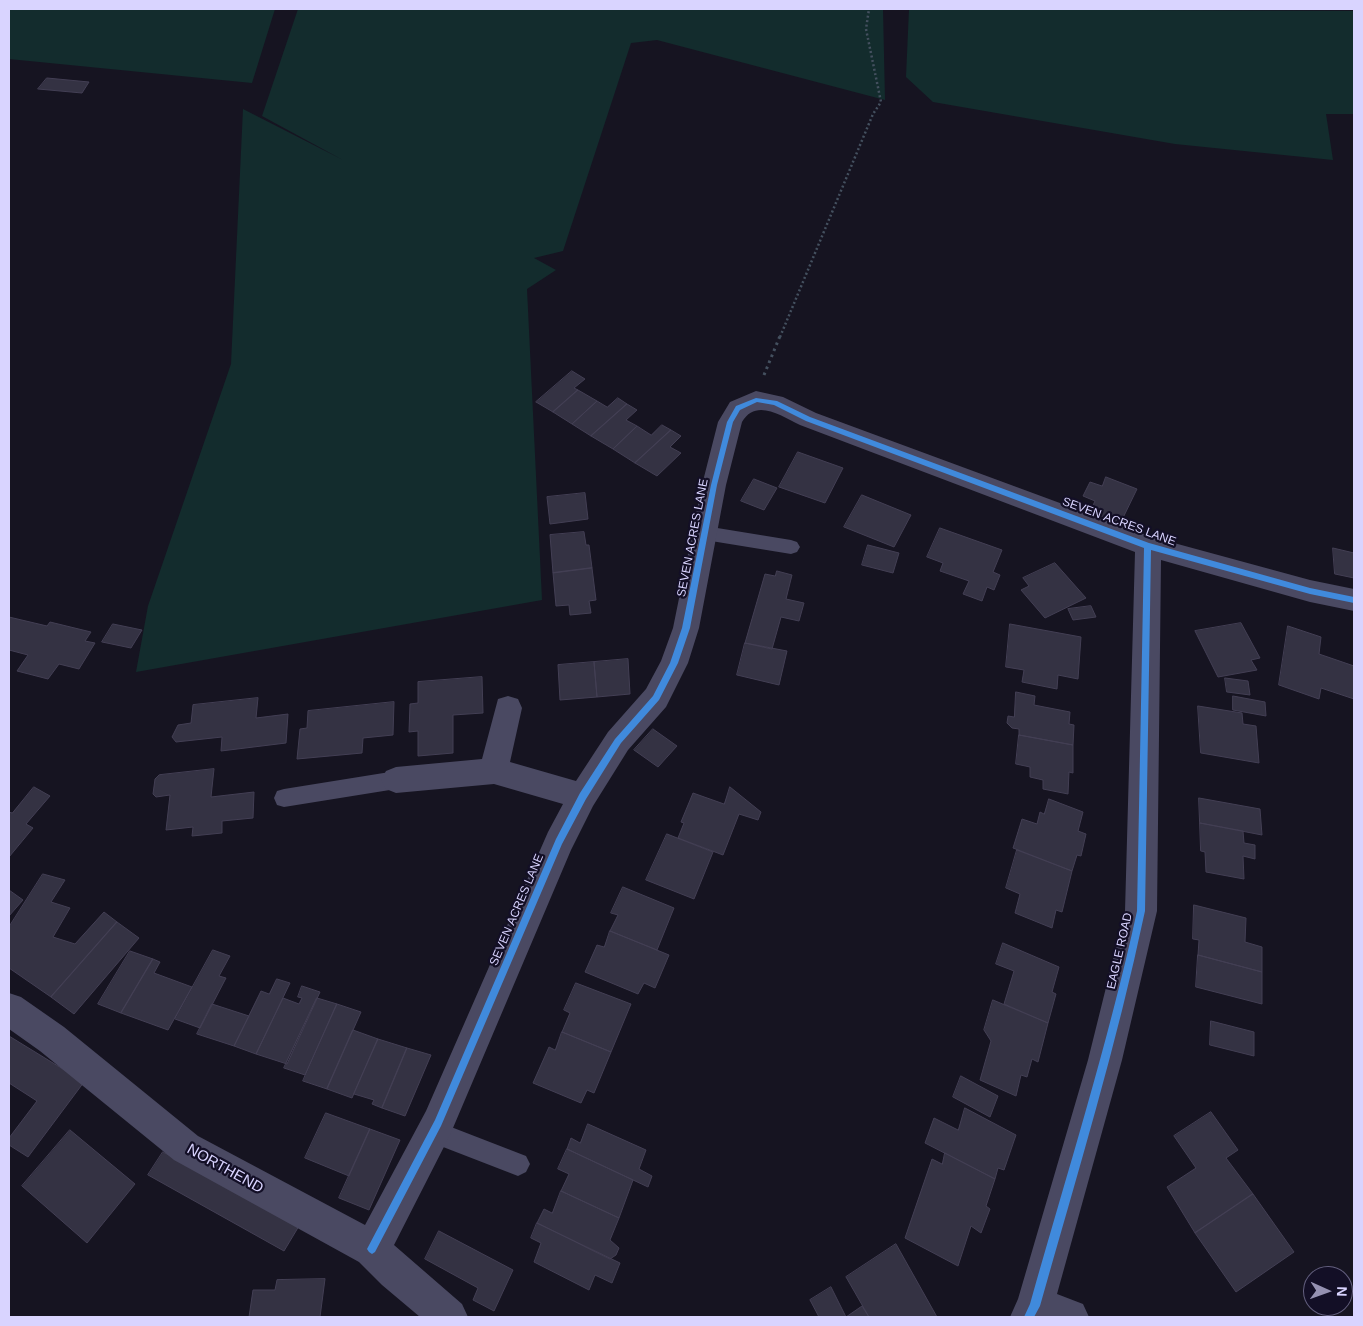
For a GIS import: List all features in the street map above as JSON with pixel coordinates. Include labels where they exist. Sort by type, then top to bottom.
[{"type":"street","name":"SEVEN ACRES LANE","points":[[372,1249],[433,1132],[559,842],[583,796],[618,741],[656,698],[674,663],[686,628],[730,422],[738,408],[756,400],[775,403],[808,419],[1148,546],[1310,591],[1354,600]]},
{"type":"street","name":"EAGLE ROAD","points":[[1032,1312],[1128,973],[1141,911],[1148,546]]},
{"type":"street","points":[[494,771],[508,708]]},
{"type":"street","points":[[396,780],[494,771],[583,796]]},
{"type":"street","name":"NORTHEND","points":[[9,1009],[52,1039],[186,1148],[372,1249],[395,1272],[449,1317]]},
{"type":"street","points":[[1032,1312],[1070,1317]]},
{"type":"lane","points":[[705,533],[791,547]]},
{"type":"lane","points":[[284,798],[396,780]]},
{"type":"lane","points":[[433,1132],[518,1164]]},
{"type":"path","points":[[756,400],[767,368],[869,123],[881,102],[866,29],[869,9]]},
{"type":"green space","points":[[9,9],[275,9],[252,83],[9,59]]},
{"type":"green space","points":[[298,9],[883,9],[885,100],[657,40],[631,43],[563,251],[534,258],[556,270],[527,289],[542,600],[136,672],[148,606],[231,364],[243,109],[343,160],[262,116]]},
{"type":"green space","points":[[909,9],[1354,11],[1354,114],[1326,114],[1333,160],[1175,144],[933,102],[906,77]]},
{"type":"building","points":[[47,78],[89,82],[82,93],[38,89]]},
{"type":"building","points":[[572,371],[585,379],[574,388],[578,390],[553,412],[536,402]]},
{"type":"building","points":[[578,390],[597,401],[572,424],[553,412]]},
{"type":"building","points":[[618,398],[627,404],[591,436],[572,424],[597,401],[607,407]]},
{"type":"building","points":[[627,404],[637,410],[626,420],[637,426],[613,449],[591,436]]},
{"type":"building","points":[[662,425],[671,430],[635,463],[613,449],[637,426],[651,435]]},
{"type":"building","points":[[671,430],[681,436],[670,447],[681,453],[657,476],[635,463]]},
{"type":"building","points":[[798,452],[843,468],[825,503],[779,487]]},
{"type":"building","points":[[1106,477],[1137,489],[1120,524],[1090,512],[1095,501],[1083,496],[1090,482],[1102,486]]},
{"type":"building","points":[[754,479],[777,488],[764,510],[741,501]]},
{"type":"building","points":[[585,493],[588,519],[550,524],[547,497]]},
{"type":"building","points":[[862,495],[911,515],[894,547],[844,527]]},
{"type":"building","points":[[940,528],[1002,550],[993,572],[1000,575],[994,590],[987,587],[982,601],[963,594],[969,581],[940,571],[943,563],[927,557]]},
{"type":"building","points":[[584,532],[586,545],[589,545],[592,568],[553,573],[550,535]]},
{"type":"building","points":[[868,545],[899,553],[893,573],[862,565]]},
{"type":"building","points":[[1333,548],[1354,553],[1354,578],[1335,574]]},
{"type":"building","points":[[1055,563],[1086,598],[1045,618],[1021,590],[1029,586],[1023,578]]},
{"type":"building","points":[[592,568],[596,600],[589,601],[591,613],[570,615],[569,605],[556,606],[553,573]]},
{"type":"building","points":[[777,571],[792,575],[786,599],[804,603],[799,621],[781,617],[772,649],[745,643],[765,574],[775,576]]},
{"type":"building","points":[[1091,606],[1096,617],[1073,620],[1068,609]]},
{"type":"building","points":[[9,617],[47,626],[50,622],[91,632],[85,641],[95,643],[79,669],[59,664],[48,679],[17,671],[28,655],[9,650]]},
{"type":"building","points":[[1241,623],[1260,658],[1251,660],[1257,670],[1218,677],[1195,631]]},
{"type":"building","points":[[113,624],[142,630],[131,648],[102,642]]},
{"type":"building","points":[[1010,624],[1081,637],[1078,679],[1058,675],[1057,689],[1022,682],[1024,670],[1006,667]]},
{"type":"building","points":[[1288,626],[1321,637],[1319,654],[1354,666],[1354,699],[1321,688],[1319,699],[1279,685]]},
{"type":"building","points":[[745,643],[787,651],[779,685],[737,675]]},
{"type":"building","points":[[628,659],[630,694],[597,697],[594,662]]},
{"type":"building","points":[[594,662],[597,697],[560,700],[558,665]]},
{"type":"building","points":[[482,677],[483,713],[453,715],[453,753],[418,756],[418,731],[409,732],[410,704],[418,703],[418,682]]},
{"type":"building","points":[[1225,678],[1248,681],[1250,695],[1227,692]]},
{"type":"building","points":[[1016,692],[1035,696],[1034,705],[1070,712],[1069,724],[1074,725],[1073,745],[1019,735],[1019,729],[1012,728],[1007,723],[1008,716],[1014,717]]},
{"type":"building","points":[[1233,696],[1265,702],[1266,716],[1233,710]]},
{"type":"building","points":[[258,698],[256,718],[288,714],[286,743],[221,751],[222,737],[176,742],[172,737],[178,725],[191,723],[193,705]]},
{"type":"building","points":[[394,702],[393,735],[363,738],[362,753],[297,759],[300,729],[307,728],[308,711]]},
{"type":"building","points":[[1198,706],[1242,713],[1243,724],[1256,726],[1259,763],[1201,753]]},
{"type":"building","points":[[653,729],[677,746],[658,767],[634,750]]},
{"type":"building","points":[[1019,735],[1073,745],[1073,773],[1069,772],[1068,794],[1043,789],[1043,780],[1030,777],[1030,767],[1016,764]]},
{"type":"building","points":[[214,769],[211,797],[254,792],[253,818],[222,821],[222,833],[192,836],[193,827],[166,830],[170,795],[156,797],[153,794],[155,779],[159,775]]},
{"type":"building","points":[[34,787],[50,796],[26,824],[33,828],[9,857],[9,812],[12,813]]},
{"type":"building","points":[[730,787],[761,812],[758,820],[739,814],[723,855],[678,838],[684,823],[681,822],[693,793],[724,804]]},
{"type":"building","points":[[1199,798],[1260,809],[1262,835],[1200,823]]},
{"type":"building","points":[[1049,799],[1083,812],[1078,831],[1086,834],[1081,856],[1077,855],[1072,871],[1013,848],[1022,819],[1037,824],[1040,812],[1044,814]]},
{"type":"building","points":[[1200,823],[1243,831],[1244,843],[1255,845],[1255,859],[1243,856],[1244,879],[1206,872],[1205,852],[1201,851]]},
{"type":"building","points":[[667,834],[713,852],[694,899],[646,880]]},
{"type":"building","points":[[1017,850],[1072,871],[1062,912],[1056,910],[1052,928],[1015,913],[1020,894],[1006,888]]},
{"type":"building","points":[[43,874],[65,880],[51,902],[70,908],[53,937],[75,944],[104,912],[117,922],[51,997],[9,968],[9,927]]},
{"type":"building","points":[[623,887],[674,908],[657,950],[610,931],[618,915],[611,913]]},
{"type":"building","points":[[9,890],[23,900],[9,916]]},
{"type":"building","points":[[1194,905],[1246,918],[1245,942],[1262,947],[1262,972],[1198,955],[1199,940],[1193,939]]},
{"type":"building","points":[[117,922],[139,938],[74,1014],[51,997]]},
{"type":"building","points":[[610,931],[669,955],[655,988],[644,983],[638,994],[585,972],[597,945],[604,947]]},
{"type":"building","points":[[1003,943],[1059,967],[1052,992],[1056,994],[1048,1023],[1004,1004],[1014,971],[996,964]]},
{"type":"building","points":[[213,950],[230,956],[219,976],[226,978],[200,1028],[175,1019]]},
{"type":"building","points":[[130,951],[153,959],[121,1013],[98,1004]]},
{"type":"building","points":[[1198,955],[1262,972],[1262,1004],[1196,987]]},
{"type":"building","points":[[153,959],[160,962],[154,973],[192,987],[168,1030],[121,1013]]},
{"type":"building","points":[[277,979],[290,983],[256,1054],[234,1046],[261,991],[269,994]]},
{"type":"building","points":[[576,983],[631,1004],[611,1052],[562,1032],[570,1013],[564,1010]]},
{"type":"building","points":[[302,986],[320,992],[287,1064],[256,1054],[283,998],[299,1004],[302,998],[298,997]]},
{"type":"building","points":[[317,998],[337,1004],[305,1075],[284,1068]]},
{"type":"building","points":[[993,1000],[1048,1023],[1038,1062],[1032,1059],[1027,1077],[1021,1075],[1016,1096],[980,1080],[991,1041],[984,1030]]},
{"type":"building","points":[[212,1004],[249,1016],[234,1046],[197,1034]]},
{"type":"building","points":[[337,1004],[361,1012],[327,1089],[303,1081]]},
{"type":"building","points":[[1211,1021],[1254,1032],[1254,1056],[1210,1045]]},
{"type":"building","points":[[353,1030],[378,1039],[352,1098],[327,1089]]},
{"type":"building","points":[[562,1032],[611,1052],[594,1093],[587,1090],[581,1103],[533,1083],[549,1047],[555,1050]]},
{"type":"building","points":[[9,1036],[84,1082],[28,1157],[9,1145],[9,1138],[37,1101],[9,1083]]},
{"type":"building","points":[[378,1039],[407,1048],[382,1108],[372,1104],[374,1100],[354,1094]]},
{"type":"building","points":[[407,1048],[431,1055],[405,1116],[382,1108]]},
{"type":"building","points":[[961,1076],[998,1096],[990,1117],[953,1097]]},
{"type":"building","points":[[965,1108],[1016,1135],[1004,1170],[998,1168],[995,1179],[925,1143],[934,1118],[958,1130]]},
{"type":"building","points":[[1211,1112],[1238,1150],[1226,1158],[1253,1194],[1195,1233],[1167,1187],[1196,1168],[1174,1136]]},
{"type":"building","points":[[326,1113],[370,1129],[349,1176],[305,1158]]},
{"type":"building","points":[[588,1124],[646,1150],[639,1169],[652,1176],[648,1187],[567,1149],[571,1138],[580,1143]]},
{"type":"building","points":[[370,1129],[400,1140],[369,1210],[339,1198]]},
{"type":"building","points":[[70,1130],[135,1184],[87,1243],[22,1186]]},
{"type":"building","points":[[567,1149],[633,1180],[619,1218],[561,1191],[569,1174],[558,1169]]},
{"type":"building","points":[[163,1152],[299,1226],[284,1251],[148,1175]]},
{"type":"building","points":[[945,1153],[995,1179],[986,1206],[990,1209],[981,1233],[971,1226],[958,1266],[905,1238],[932,1159],[942,1164]]},
{"type":"building","points":[[561,1191],[619,1218],[610,1240],[619,1248],[616,1255],[610,1259],[537,1223],[544,1209],[552,1213]]},
{"type":"building","points":[[1253,1194],[1294,1252],[1236,1292],[1195,1233]]},
{"type":"building","points":[[537,1223],[620,1263],[612,1283],[595,1275],[589,1290],[534,1262],[541,1243],[531,1238]]},
{"type":"building","points":[[439,1231],[513,1270],[494,1311],[473,1300],[478,1288],[425,1259]]},
{"type":"building","points":[[896,1244],[937,1317],[869,1317],[846,1277]]},
{"type":"building","points":[[325,1279],[320,1317],[249,1317],[253,1290],[275,1290],[277,1280]]},
{"type":"building","points":[[831,1287],[846,1317],[819,1317],[810,1300]]},
{"type":"building","points":[[862,1306],[869,1317],[846,1317]]},
{"type":"cycle path","points":[[372,1249],[438,1123],[559,842],[583,796],[618,741],[656,698],[674,663],[686,628],[714,485],[730,422],[738,408],[756,400],[775,403],[808,419],[1148,546],[1310,591],[1354,600]]},
{"type":"cycle path","points":[[1029,1317],[1035,1306],[1105,1060],[1141,911],[1148,546]]}]
